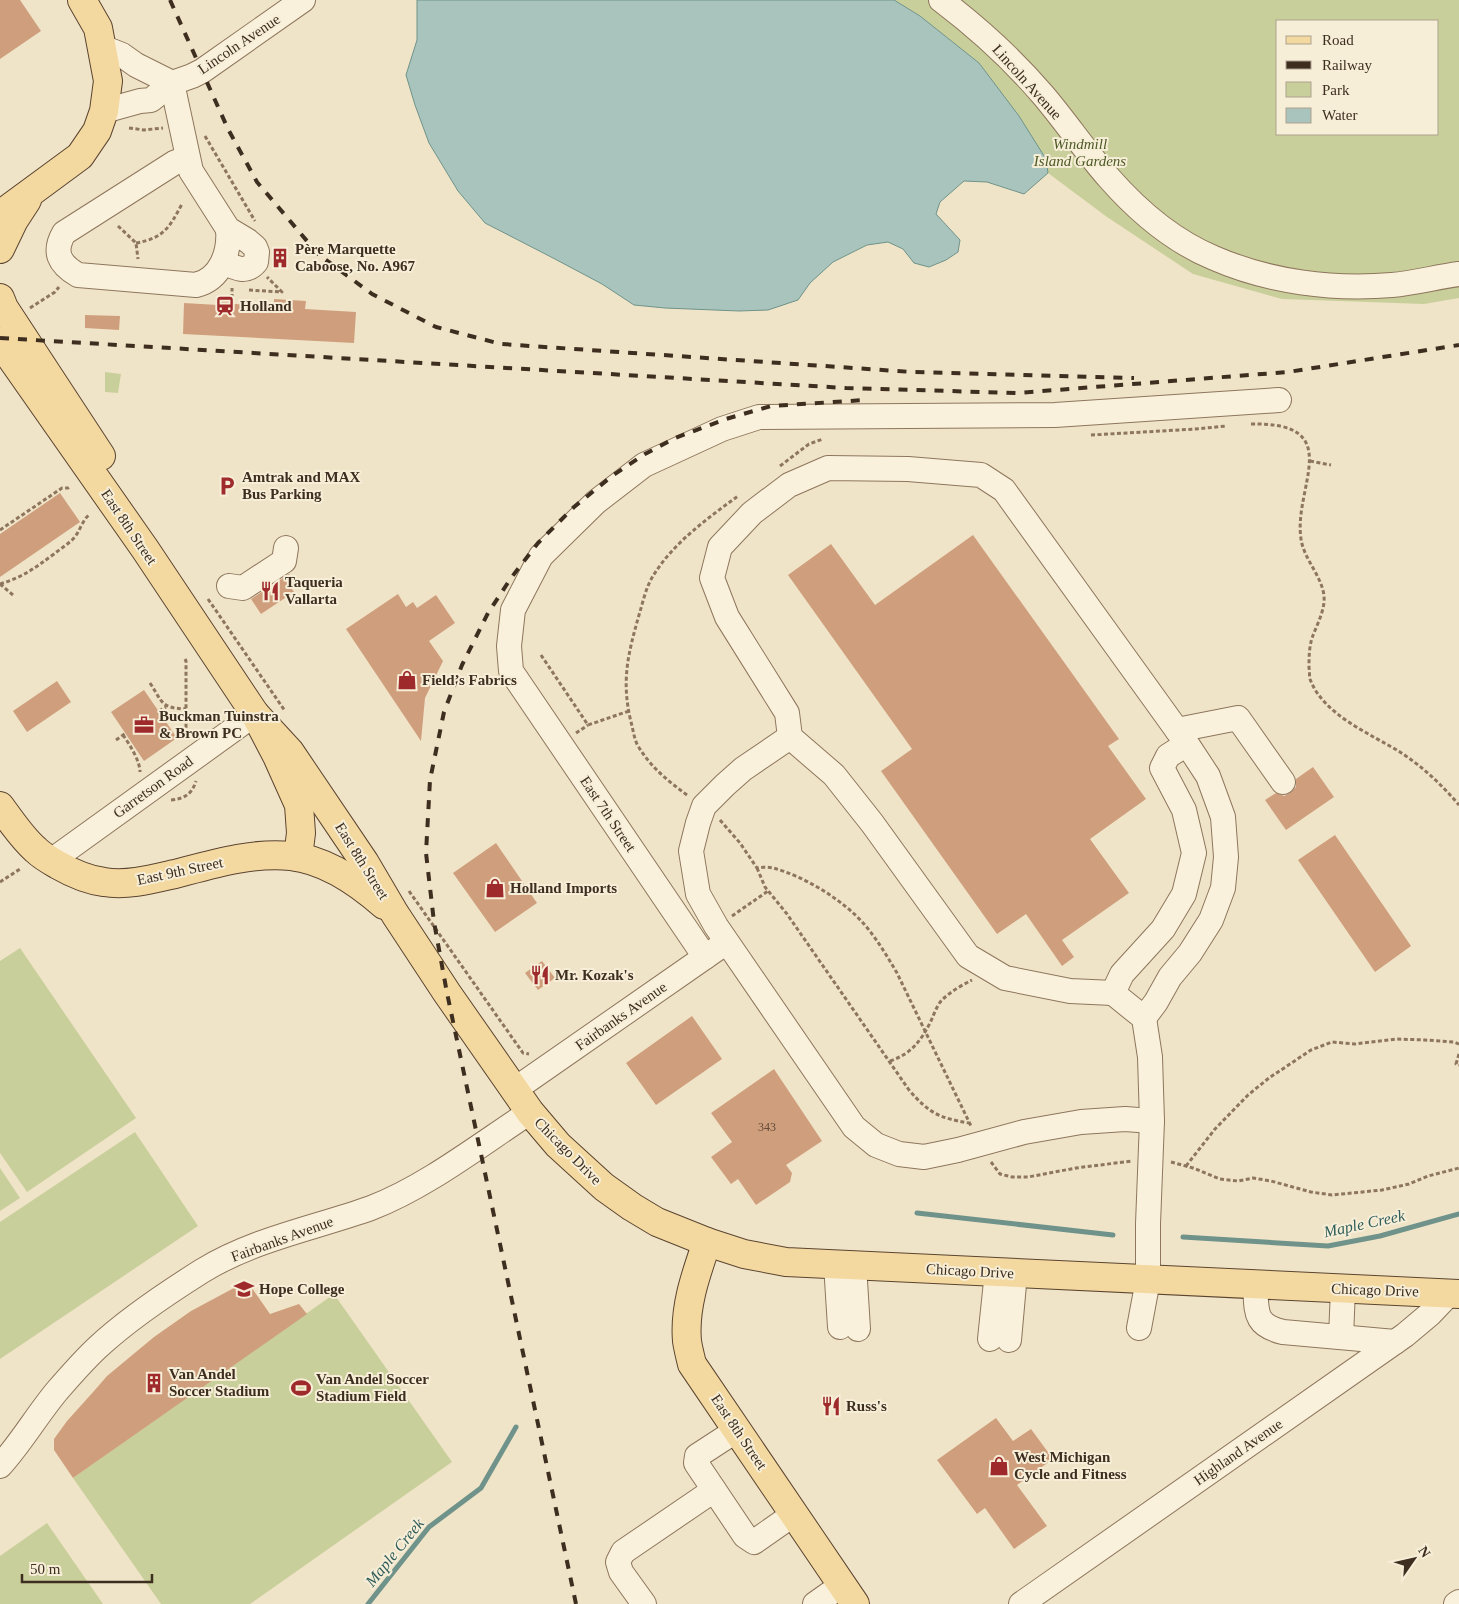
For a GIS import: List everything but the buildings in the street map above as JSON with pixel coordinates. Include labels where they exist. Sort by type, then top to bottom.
[{"type":"main road","points":[[0,215],[80,156],[97,131],[104,110],[108,81],[98,28],[82,0]]},
{"type":"main road","points":[[0,249],[14,220],[36,187]]},
{"type":"main road","points":[[0,298],[4,308],[100,453],[134,512],[144,550]]},
{"type":"main road","name":"East 8th Street","points":[[0,342],[255,714],[277,756],[299,805],[301,833],[298,857],[319,863],[339,873],[374,896],[395,914]]},
{"type":"main road","name":"East 8th Street","points":[[255,714],[290,752],[365,863],[395,914],[530,1112]]},
{"type":"main road","name":"East 9th Street","points":[[0,806],[36,851],[70,872],[90,880],[121,883],[142,881],[248,857],[298,857]]},
{"type":"main road","name":"Chicago Drive","points":[[530,1112],[558,1145],[604,1187],[632,1207],[657,1222],[707,1242],[744,1254],[786,1262],[1454,1294]]},
{"type":"main road","name":"East 8th Street","points":[[707,1242],[695,1278],[687,1319],[687,1342],[692,1364],[848,1595]]},
{"type":"street","name":"Lincoln Avenue","points":[[104,110],[151,100],[172,83],[202,71],[303,0]]},
{"type":"street","name":"Lincoln Avenue","points":[[941,0],[966,19],[1003,52],[1043,95],[1104,172],[1133,203],[1155,223],[1178,239],[1213,258],[1249,270],[1296,282],[1347,286],[1393,285],[1459,274]]},
{"type":"street","points":[[102,47],[122,55],[136,65],[172,83],[191,171],[228,229],[252,244],[258,257],[254,265],[249,269],[243,270],[222,262]]},
{"type":"street","points":[[188,158],[174,163],[64,233],[58,243],[58,253],[70,270],[78,275],[196,285],[204,283],[217,272],[228,249],[228,229]]},
{"type":"street","name":"East 7th Street","points":[[705,958],[511,671],[509,646],[513,610],[541,556],[596,502],[644,465],[722,429],[759,417],[1055,415],[1278,400]]},
{"type":"street","points":[[1139,1328],[1148,1280],[1152,1121],[1150,1058],[1144,1018],[1113,993],[1070,991],[1005,978],[968,956],[872,823],[834,775],[790,737],[787,713],[727,618],[712,578],[720,547],[752,513],[789,485],[828,468],[908,469],[981,475],[1004,490],[1208,776],[1223,817],[1226,857],[1223,888],[1211,920],[1190,953],[1170,977],[1156,1002],[1144,1018]]},
{"type":"street","points":[[228,586],[243,588],[284,561],[286,548]]},
{"type":"street","name":"Garretson Road","points":[[50,861],[145,781],[255,714]]},
{"type":"street","points":[[1113,993],[1122,974],[1163,929],[1184,894],[1194,854],[1184,810],[1162,768],[1182,737],[1238,718],[1283,782]]},
{"type":"street","points":[[790,737],[744,769],[704,806],[691,850],[698,894],[722,934],[854,1128],[876,1145],[899,1154],[924,1157],[1024,1132],[1081,1122],[1125,1119],[1152,1121]]},
{"type":"street","name":"Fairbanks Avenue","points":[[514,1090],[705,958],[722,934]]},
{"type":"street","name":"Fairbanks Avenue","points":[[0,1466],[13,1452],[56,1392],[98,1347],[122,1327],[203,1270],[254,1246],[373,1207],[403,1193],[437,1174],[530,1112]]},
{"type":"street","points":[[845,1265],[849,1328]]},
{"type":"street","points":[[1000,1340],[1006,1273]]},
{"type":"street","points":[[1255,1285],[1256,1310],[1260,1320],[1269,1329],[1283,1332],[1395,1342]]},
{"type":"street","points":[[1341,1337],[1343,1289]]},
{"type":"street","name":"Highland Avenue","points":[[1021,1604],[1046,1597],[1395,1342],[1454,1294]]},
{"type":"street","points":[[737,1430],[698,1456],[696,1463],[745,1536],[754,1542],[794,1514]]},
{"type":"street","points":[[644,1604],[621,1572],[618,1562],[623,1552],[714,1490]]},
{"type":"street","points":[[815,1604],[848,1595]]},
{"type":"path","points":[[129,128],[144,130],[165,127]]},
{"type":"path","points":[[136,243],[148,241],[160,235],[170,226],[182,204]]},
{"type":"path","points":[[118,226],[136,243],[138,259]]},
{"type":"path","points":[[226,289],[282,292],[262,272]]},
{"type":"path","points":[[26,312],[55,292],[60,286]]},
{"type":"path","points":[[1248,424],[1273,424],[1290,429],[1302,437],[1309,452],[1310,461],[1299,527],[1302,545],[1324,592],[1324,605],[1312,640],[1309,658],[1310,678],[1316,692],[1331,708],[1356,727],[1409,759],[1441,783],[1459,805]]},
{"type":"path","points":[[1085,435],[1186,430],[1231,425]]},
{"type":"path","points":[[777,468],[809,444],[829,438]]},
{"type":"path","points":[[1310,461],[1331,465]]},
{"type":"path","points":[[0,530],[62,488],[71,486]]},
{"type":"path","points":[[745,491],[690,533],[653,576],[644,597],[627,660],[625,688],[636,743],[647,760],[668,780],[704,806],[740,843],[757,868],[768,891],[787,914],[909,1090],[922,1105],[936,1114],[969,1123]]},
{"type":"path","points":[[13,595],[0,584],[29,572],[72,540],[86,517],[90,514]]},
{"type":"path","points":[[208,599],[289,718]]},
{"type":"path","points":[[541,655],[588,725],[629,711]]},
{"type":"path","points":[[185,659],[186,743]]},
{"type":"path","points":[[150,683],[166,707]]},
{"type":"path","points":[[159,711],[166,707],[186,709]]},
{"type":"path","points":[[116,740],[124,734],[145,781]]},
{"type":"path","points":[[757,868],[771,867],[794,875],[843,905],[864,923],[883,949],[897,973],[979,1144],[1000,1174],[1012,1177],[1028,1177],[1105,1164],[1151,1161],[1175,1163],[1220,1179],[1238,1181],[1253,1178],[1332,1195],[1382,1190],[1409,1184],[1428,1176],[1459,1168]]},
{"type":"path","points":[[0,882],[20,869]]},
{"type":"path","points":[[409,890],[523,1053],[531,1055]]},
{"type":"path","points":[[722,934],[768,891]]},
{"type":"path","points":[[890,1061],[901,1057],[917,1044],[926,1031],[941,1001],[971,980],[978,983]]},
{"type":"path","points":[[1186,1166],[1215,1129],[1248,1095],[1269,1078],[1311,1050],[1332,1042],[1355,1044],[1397,1040],[1425,1040],[1459,1044]]},
{"type":"path","points":[[1459,1054],[1456,1064],[1459,1065]]},
{"type":"green space","name":"Windmill Island Gardens","points":[[894,0],[1459,0],[1459,298],[1424,304],[1282,299],[1193,274],[1107,217],[1048,173],[1046,159],[979,63],[920,16]]},
{"type":"green space","points":[[105,372],[121,374],[118,393],[105,392]]},
{"type":"green space","points":[[20,948],[136,1118],[27,1192],[0,1153],[0,961]]},
{"type":"green space","points":[[135,1132],[198,1226],[0,1359],[0,1222]]},
{"type":"green space","points":[[0,1168],[20,1198],[0,1211]]},
{"type":"green space","name":"Van Andel Soccer Stadium Field","points":[[334,1294],[452,1462],[250,1604],[161,1604],[73,1478]]},
{"type":"green space","points":[[47,1523],[103,1604],[0,1604],[0,1556]]},
{"type":"water","points":[[417,0],[894,0],[920,16],[979,63],[1019,116],[1046,159],[1048,173],[1024,194],[987,182],[964,181],[940,202],[936,214],[960,240],[958,252],[946,260],[929,267],[914,263],[903,249],[888,242],[867,245],[833,262],[810,283],[798,300],[768,310],[739,311],[634,305],[602,284],[485,223],[458,191],[429,143],[406,75],[417,40]]},
{"type":"waterway","name":"Maple Creek","points":[[917,1213],[1113,1235]]},
{"type":"waterway","name":"Maple Creek","points":[[1183,1237],[1328,1246],[1380,1236],[1459,1214]]},
{"type":"waterway","name":"Maple Creek","points":[[368,1604],[429,1527],[481,1488],[516,1427]]},
{"type":"railway","points":[[170,0],[228,129],[257,182],[318,254],[372,294],[436,327],[501,344],[912,372],[1134,378]]},
{"type":"railway","points":[[0,338],[846,388],[1017,393],[1288,372],[1459,345]]},
{"type":"railway","points":[[576,1604],[447,993],[434,922],[426,853],[430,780],[444,712],[462,665],[488,613],[511,578],[538,543],[574,507],[612,476],[645,454],[675,438],[726,419],[771,406],[865,400]]},
{"type":"place","name":"Père Marquette Caboose, No. A967","points":[[280,258]]},
{"type":"place","name":"Holland","points":[[225,306]]},
{"type":"place","name":"Amtrak and MAX Bus Parking","points":[[227,486]]},
{"type":"place","name":"Taqueria Vallarta","points":[[270,591]]},
{"type":"place","name":"Field’s Fabrics","points":[[407,680]]},
{"type":"place","name":"Buckman Tuinstra & Brown PC","points":[[144,725]]},
{"type":"place","name":"Holland Imports","points":[[495,888]]},
{"type":"place","name":"Mr. Kozak's","points":[[540,975]]},
{"type":"place","name":"Hope College","points":[[244,1289]]},
{"type":"place","name":"Van Andel Soccer Stadium","points":[[154,1383]]},
{"type":"place","name":"Van Andel Soccer Stadium Field","points":[[301,1388]]},
{"type":"place","name":"Russ's","points":[[831,1406]]},
{"type":"place","name":"West Michigan Cycle and Fitness","points":[[999,1466]]}]
